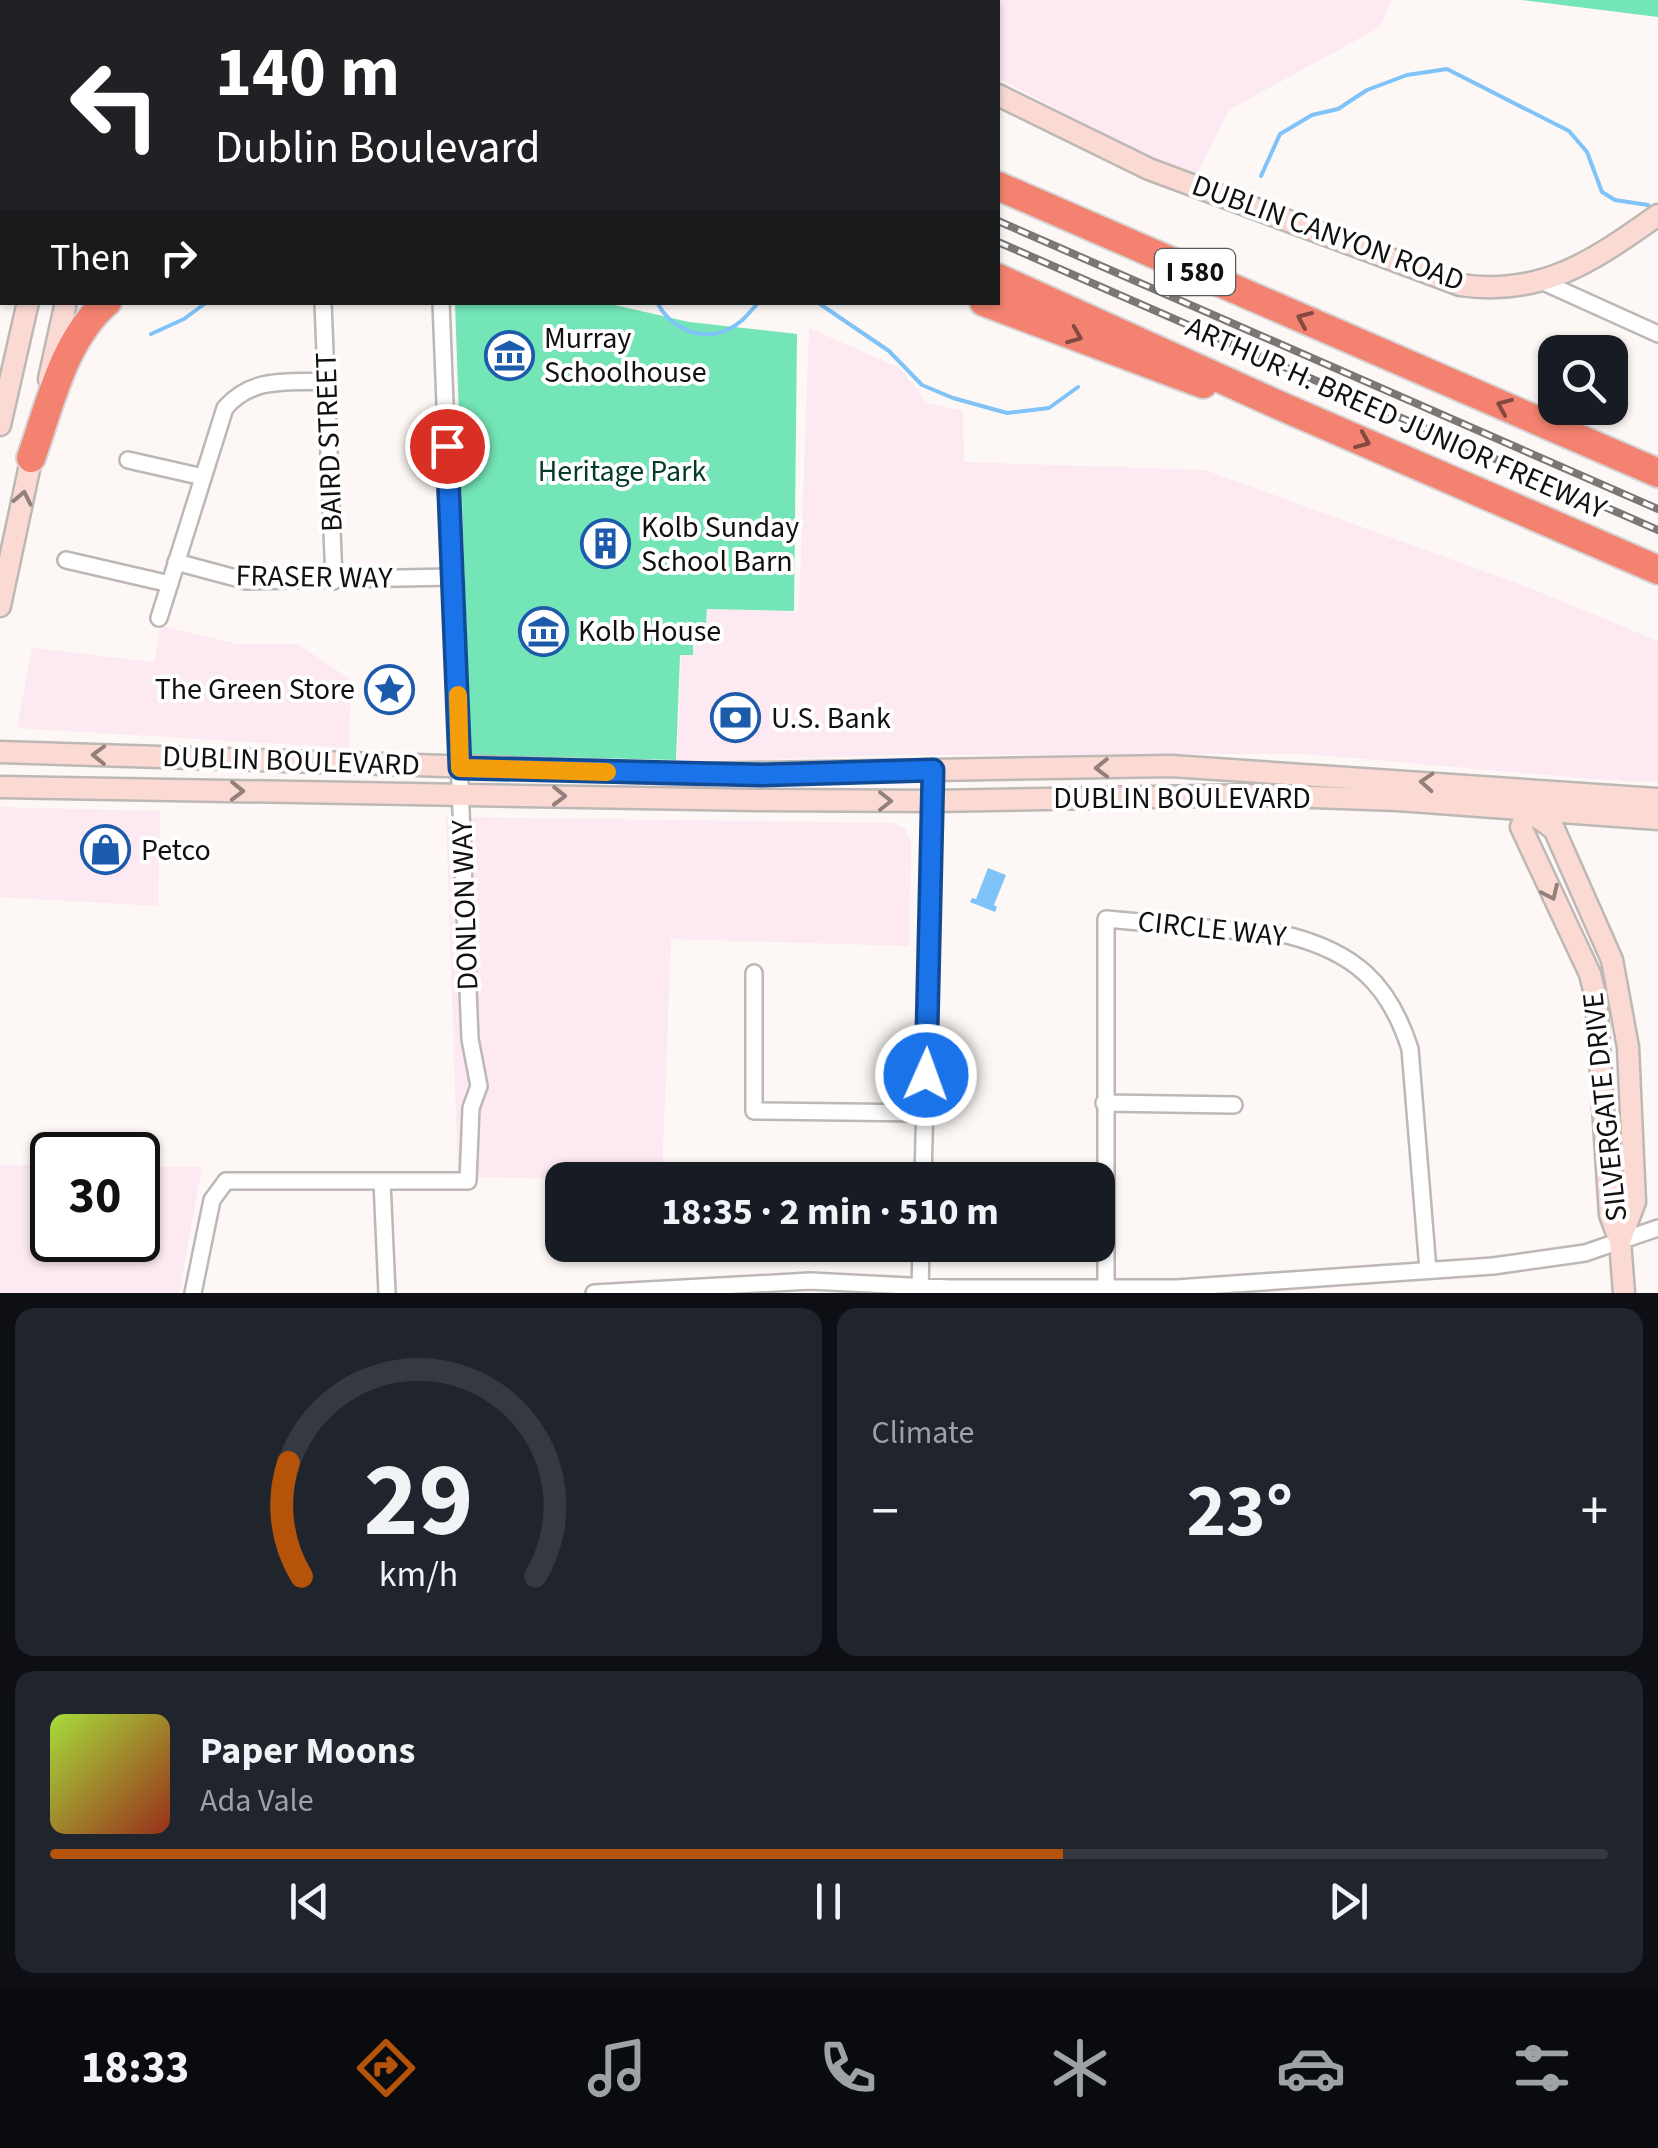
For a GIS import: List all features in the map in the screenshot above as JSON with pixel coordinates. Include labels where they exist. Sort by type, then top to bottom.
[{"type":"highway","name":"ARTHUR H. BREED JUNIOR FREEWAY","points":[[1000,187],[1658,473]]},
{"type":"highway","name":"ARTHUR H. BREED JUNIOR FREEWAY","points":[[1000,279],[1658,570]]},
{"type":"highway","points":[[31,458],[74,344],[104,305]]},
{"type":"highway","points":[[992,305],[1162,372],[1274,403]]},
{"type":"street","name":"DUBLIN CANYON ROAD","points":[[1000,96],[1150,169],[1427,275],[1482,288],[1541,282],[1586,263],[1658,215]]},
{"type":"street","points":[[1541,282],[1658,334]]},
{"type":"street","points":[[0,424],[27,305]]},
{"type":"street","points":[[0,606],[65,305]]},
{"type":"street","name":"BAIRD STREET","points":[[323,305],[334,581]]},
{"type":"street","name":"DONLON WAY","points":[[382,1181],[468,1181],[470,1108],[479,1086],[470,1039],[441,305]]},
{"type":"street","points":[[159,618],[226,408],[239,392],[254,385],[326,381]]},
{"type":"street","points":[[128,460],[204,477]]},
{"type":"street","points":[[66,560],[170,584]]},
{"type":"street","name":"FRASER WAY","points":[[176,562],[247,581],[453,577]]},
{"type":"street","name":"DUBLIN BOULEVARD","points":[[0,752],[762,775],[1171,766],[1526,799],[1658,819]]},
{"type":"street","points":[[924,1162],[933,770]]},
{"type":"street","name":"DUBLIN BOULEVARD","points":[[705,799],[716,788],[758,787],[762,775]]},
{"type":"street","name":"DUBLIN BOULEVARD","points":[[0,787],[933,801],[1259,795],[1398,800],[1658,799]]},
{"type":"street","name":"SILVERGATE DRIVE","points":[[1526,799],[1522,827],[1590,974],[1596,998],[1610,1215],[1620,1240],[1624,1293]]},
{"type":"street","name":"SILVERGATE DRIVE","points":[[1526,799],[1554,829],[1612,960],[1628,1047],[1635,1202],[1620,1240]]},
{"type":"street","name":"CIRCLE WAY","points":[[1106,1288],[1106,919],[1287,935],[1337,952],[1363,969],[1385,993],[1400,1018],[1410,1049],[1428,1270]]},
{"type":"street","points":[[754,974],[754,1110],[925,1112]]},
{"type":"street","points":[[1104,1103],[1234,1105]]},
{"type":"street","points":[[193,1293],[212,1200],[226,1181],[382,1181],[388,1293]]},
{"type":"street","points":[[594,1293],[810,1287],[1177,1288],[1494,1266],[1585,1253],[1658,1228]]},
{"type":"street","points":[[920,1290],[921,1262]]},
{"type":"shaded area","points":[[1000,0],[1392,0],[1380,27],[1229,110],[1197,174],[1133,149],[1000,79]]},
{"type":"shaded area","points":[[809,328],[900,368],[927,403],[963,411],[964,462],[1205,470],[1530,588],[1658,641],[1658,782],[1307,754],[896,755],[677,763],[681,655],[693,654],[694,636],[706,624],[707,609],[799,612]]},
{"type":"shaded area","points":[[161,626],[238,644],[298,644],[351,680],[349,748],[17,728],[32,648],[154,662]]},
{"type":"shaded area","points":[[0,807],[160,811],[158,906],[0,897]]},
{"type":"shaded area","points":[[446,817],[893,823],[905,829],[911,841],[909,946],[671,939],[663,1162],[545,1162],[545,1178],[458,1177]]},
{"type":"shaded area","points":[[0,1165],[30,1165],[30,1262],[160,1262],[160,1166],[202,1167],[179,1293],[0,1293]]},
{"type":"green space","points":[[1521,0],[1658,0],[1658,17]]},
{"type":"green space","name":"Heritage Park","points":[[455,305],[615,305],[689,322],[797,334],[794,611],[707,609],[706,623],[693,636],[693,655],[680,655],[676,760],[471,755]]},
{"type":"water","points":[[988,868],[1006,875],[995,912],[970,902],[976,899]]},
{"type":"waterway","points":[[1261,176],[1280,134],[1312,115],[1338,109],[1367,90],[1407,75],[1447,69],[1569,131],[1587,152],[1602,192],[1615,200],[1648,205]]},
{"type":"waterway","points":[[151,334],[203,305]]},
{"type":"waterway","points":[[659,305],[677,325],[706,334],[732,328],[756,305]]},
{"type":"waterway","points":[[821,305],[889,351],[922,385],[953,398],[1007,413],[1049,408],[1078,387]]},
{"type":"railway","points":[[1000,222],[1658,509]]},
{"type":"railway","points":[[1000,243],[1658,530]]},
{"type":"slow traffic","points":[[458,695],[460,768],[607,772]]},
{"type":"place","name":"Murray Schoolhouse","points":[[509,355]]},
{"type":"place","name":"Kolb Sunday School Barn","points":[[606,544]]},
{"type":"place","name":"Kolb House","points":[[543,631]]},
{"type":"place","name":"The Green Store","points":[[390,689]]},
{"type":"place","name":"U.S. Bank","points":[[736,718]]},
{"type":"place","name":"Petco","points":[[106,850]]},
{"type":"route","points":[[447,446],[460,768],[762,775],[933,770],[926,1075]]}]
